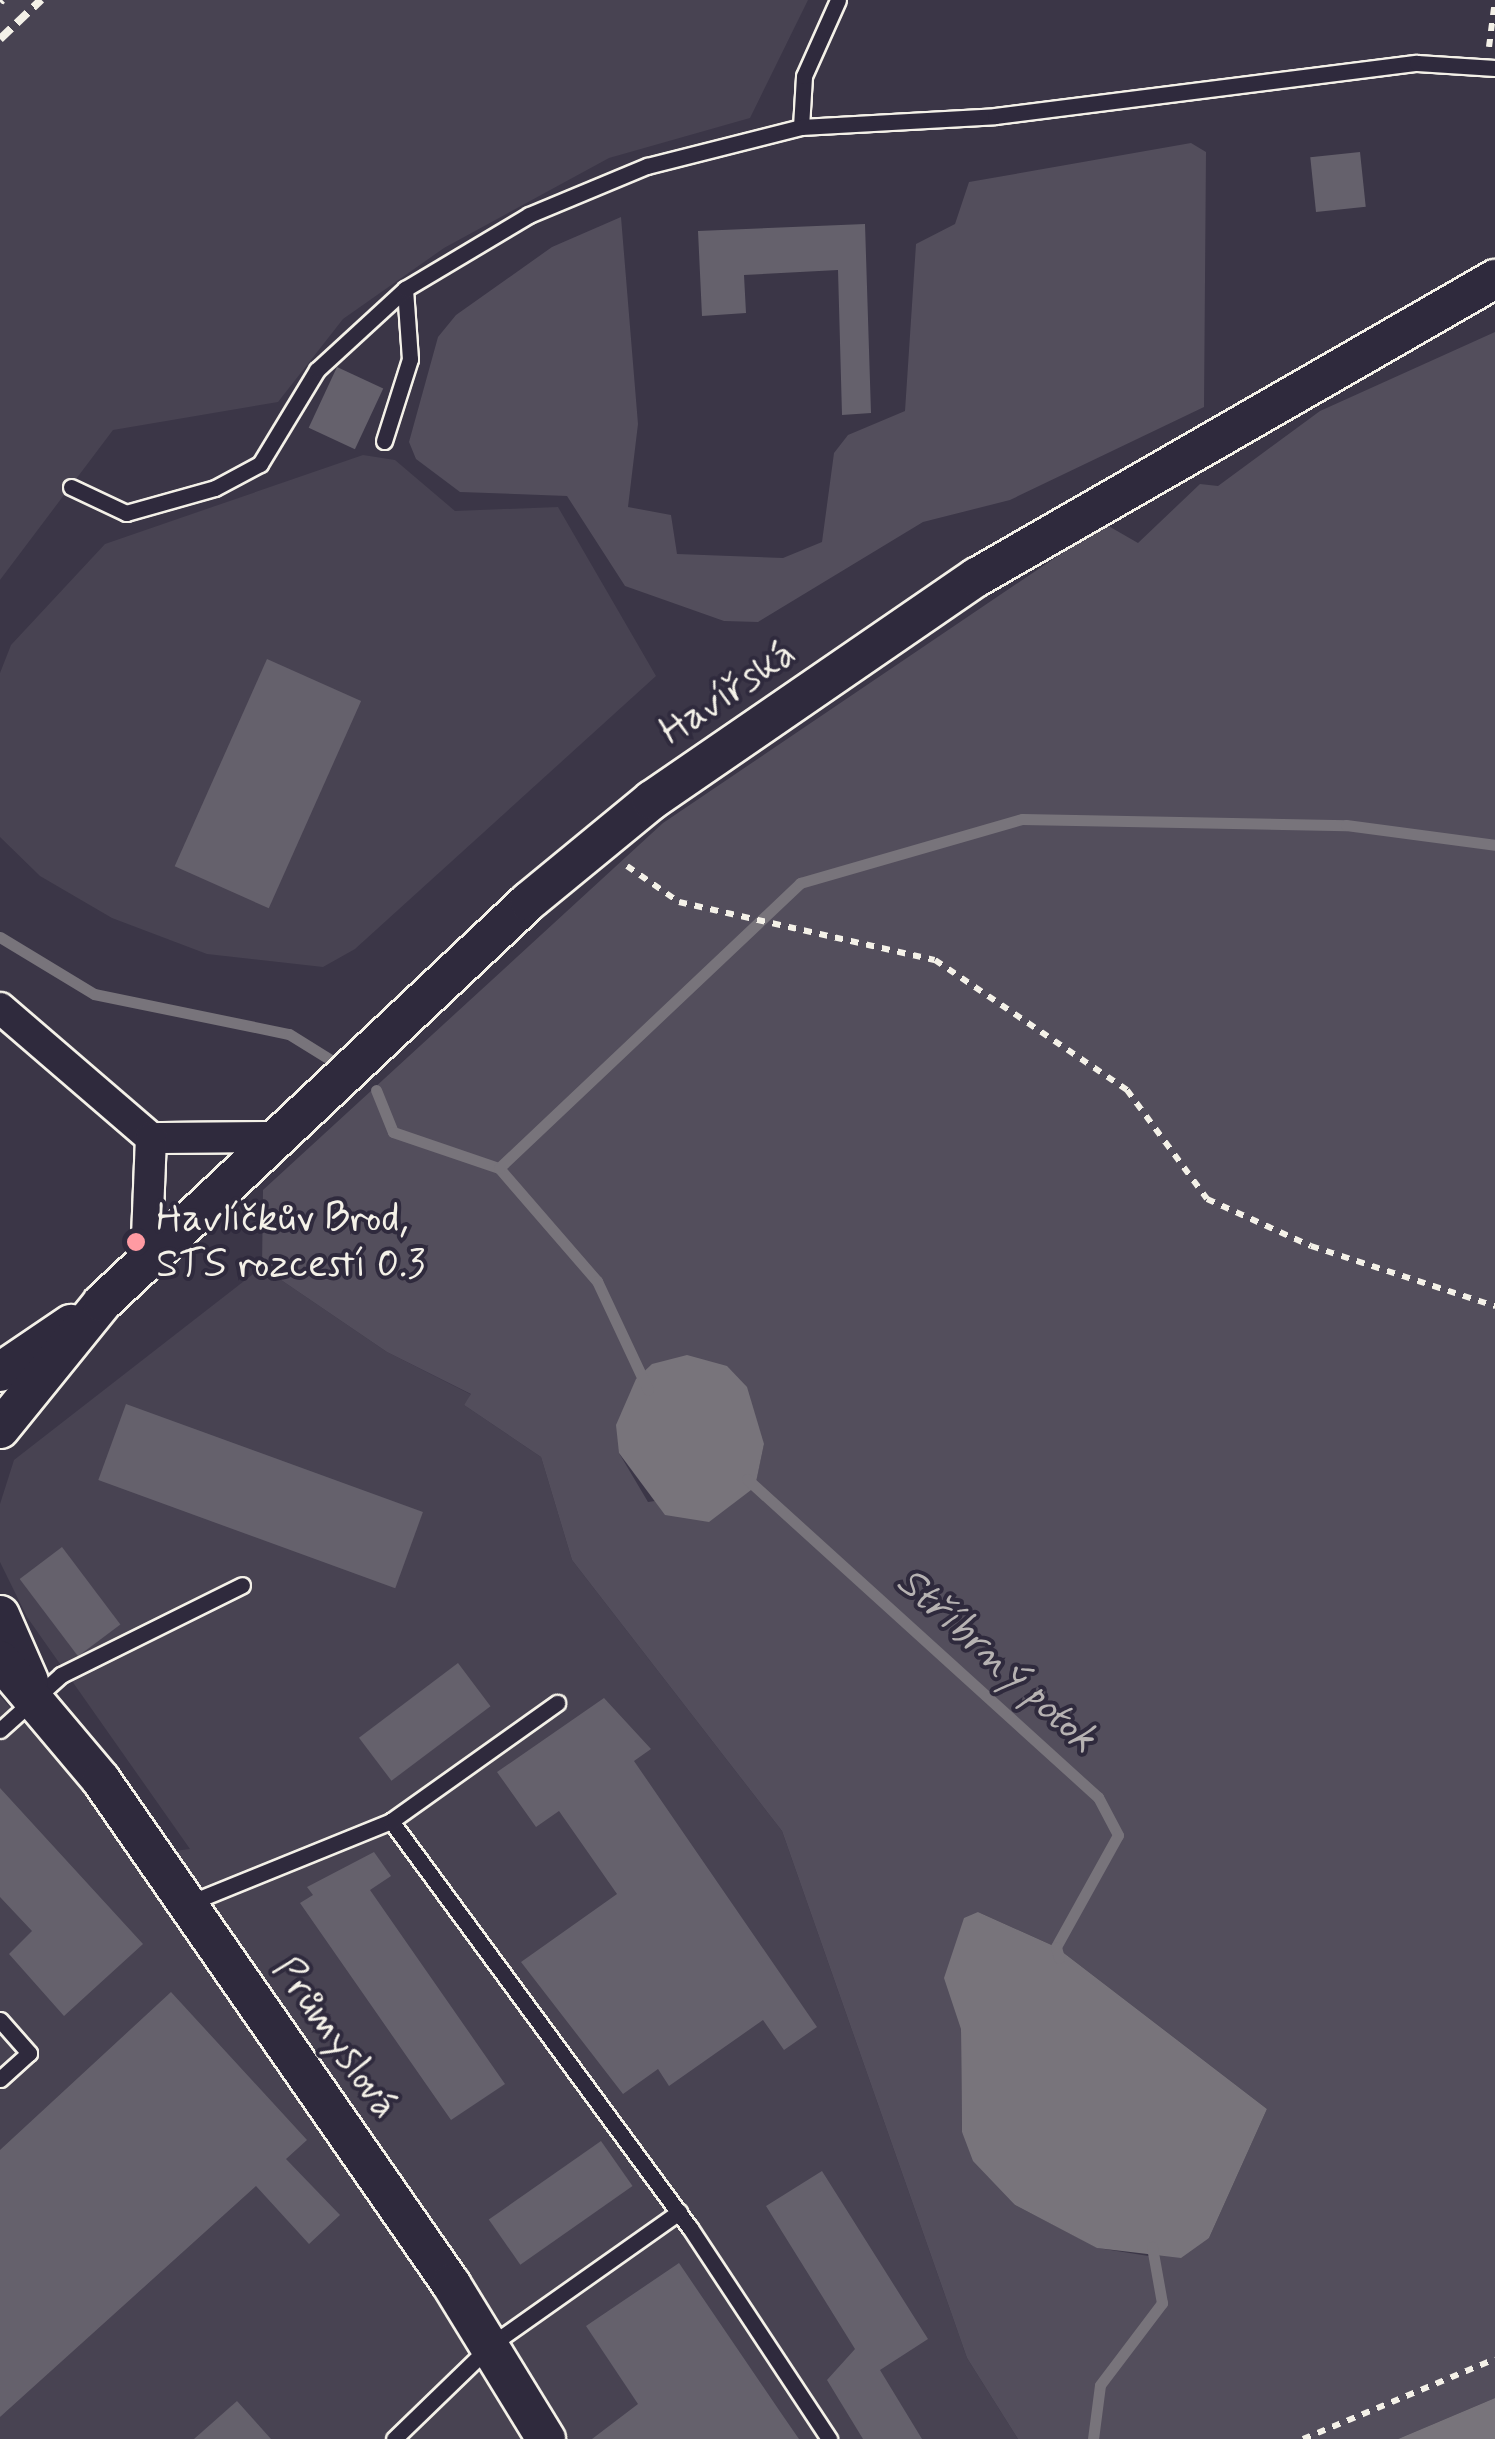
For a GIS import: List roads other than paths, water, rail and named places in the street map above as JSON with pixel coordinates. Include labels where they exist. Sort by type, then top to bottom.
[{"type":"street","name":"Havířská","points":[[0,1429],[102,1303],[277,1137],[599,844],[978,577],[1495,279]]},
{"type":"street","points":[[0,1008],[151,1138],[277,1137]]},
{"type":"street","points":[[146,1262],[151,1138]]},
{"type":"street","name":"Havířská","points":[[0,1372],[102,1303]]},
{"type":"street","name":"Průmyslová","points":[[0,1615],[36,1697]]},
{"type":"street","name":"Průmyslová","points":[[0,1660],[36,1697],[187,1904],[492,2344],[546,2439]]},
{"type":"lane","points":[[801,127],[804,76],[838,0]]},
{"type":"lane","points":[[72,487],[126,514],[215,488],[260,464],[317,370],[405,289],[529,216],[647,166],[801,127],[995,116],[1417,62],[1490,68]]},
{"type":"lane","points":[[384,441],[410,360],[405,289]]},
{"type":"lane","points":[[0,1730],[61,1675],[242,1585]]},
{"type":"lane","points":[[187,1904],[391,1821],[557,1703]]},
{"type":"lane","points":[[391,1821],[679,2212],[829,2439]]},
{"type":"lane","points":[[0,2020],[29,2053],[0,2079]]},
{"type":"lane","points":[[394,2439],[492,2344],[679,2212]]},
{"type":"waterway","points":[[499,1168],[800,883],[1022,819],[1346,825],[1495,845]]},
{"type":"waterway","name":"Stříbrný potok","points":[[0,937],[94,994],[289,1034],[339,1065]]},
{"type":"waterway","name":"Stříbrný potok","points":[[376,1090],[393,1132],[499,1168],[597,1281],[648,1390]]},
{"type":"waterway","name":"Stříbrný potok","points":[[747,1479],[1098,1797],[1118,1835],[1056,1947],[1059,1958]]},
{"type":"waterway","name":"Stříbrný potok","points":[[1093,2439],[1100,2385],[1162,2303],[1152,2247]]},
{"type":"railway","points":[[0,39],[41,0]]},
{"type":"place","name":"Havlíčkův Brod, STS rozcestí 0.3","points":[[136,1242]]}]
